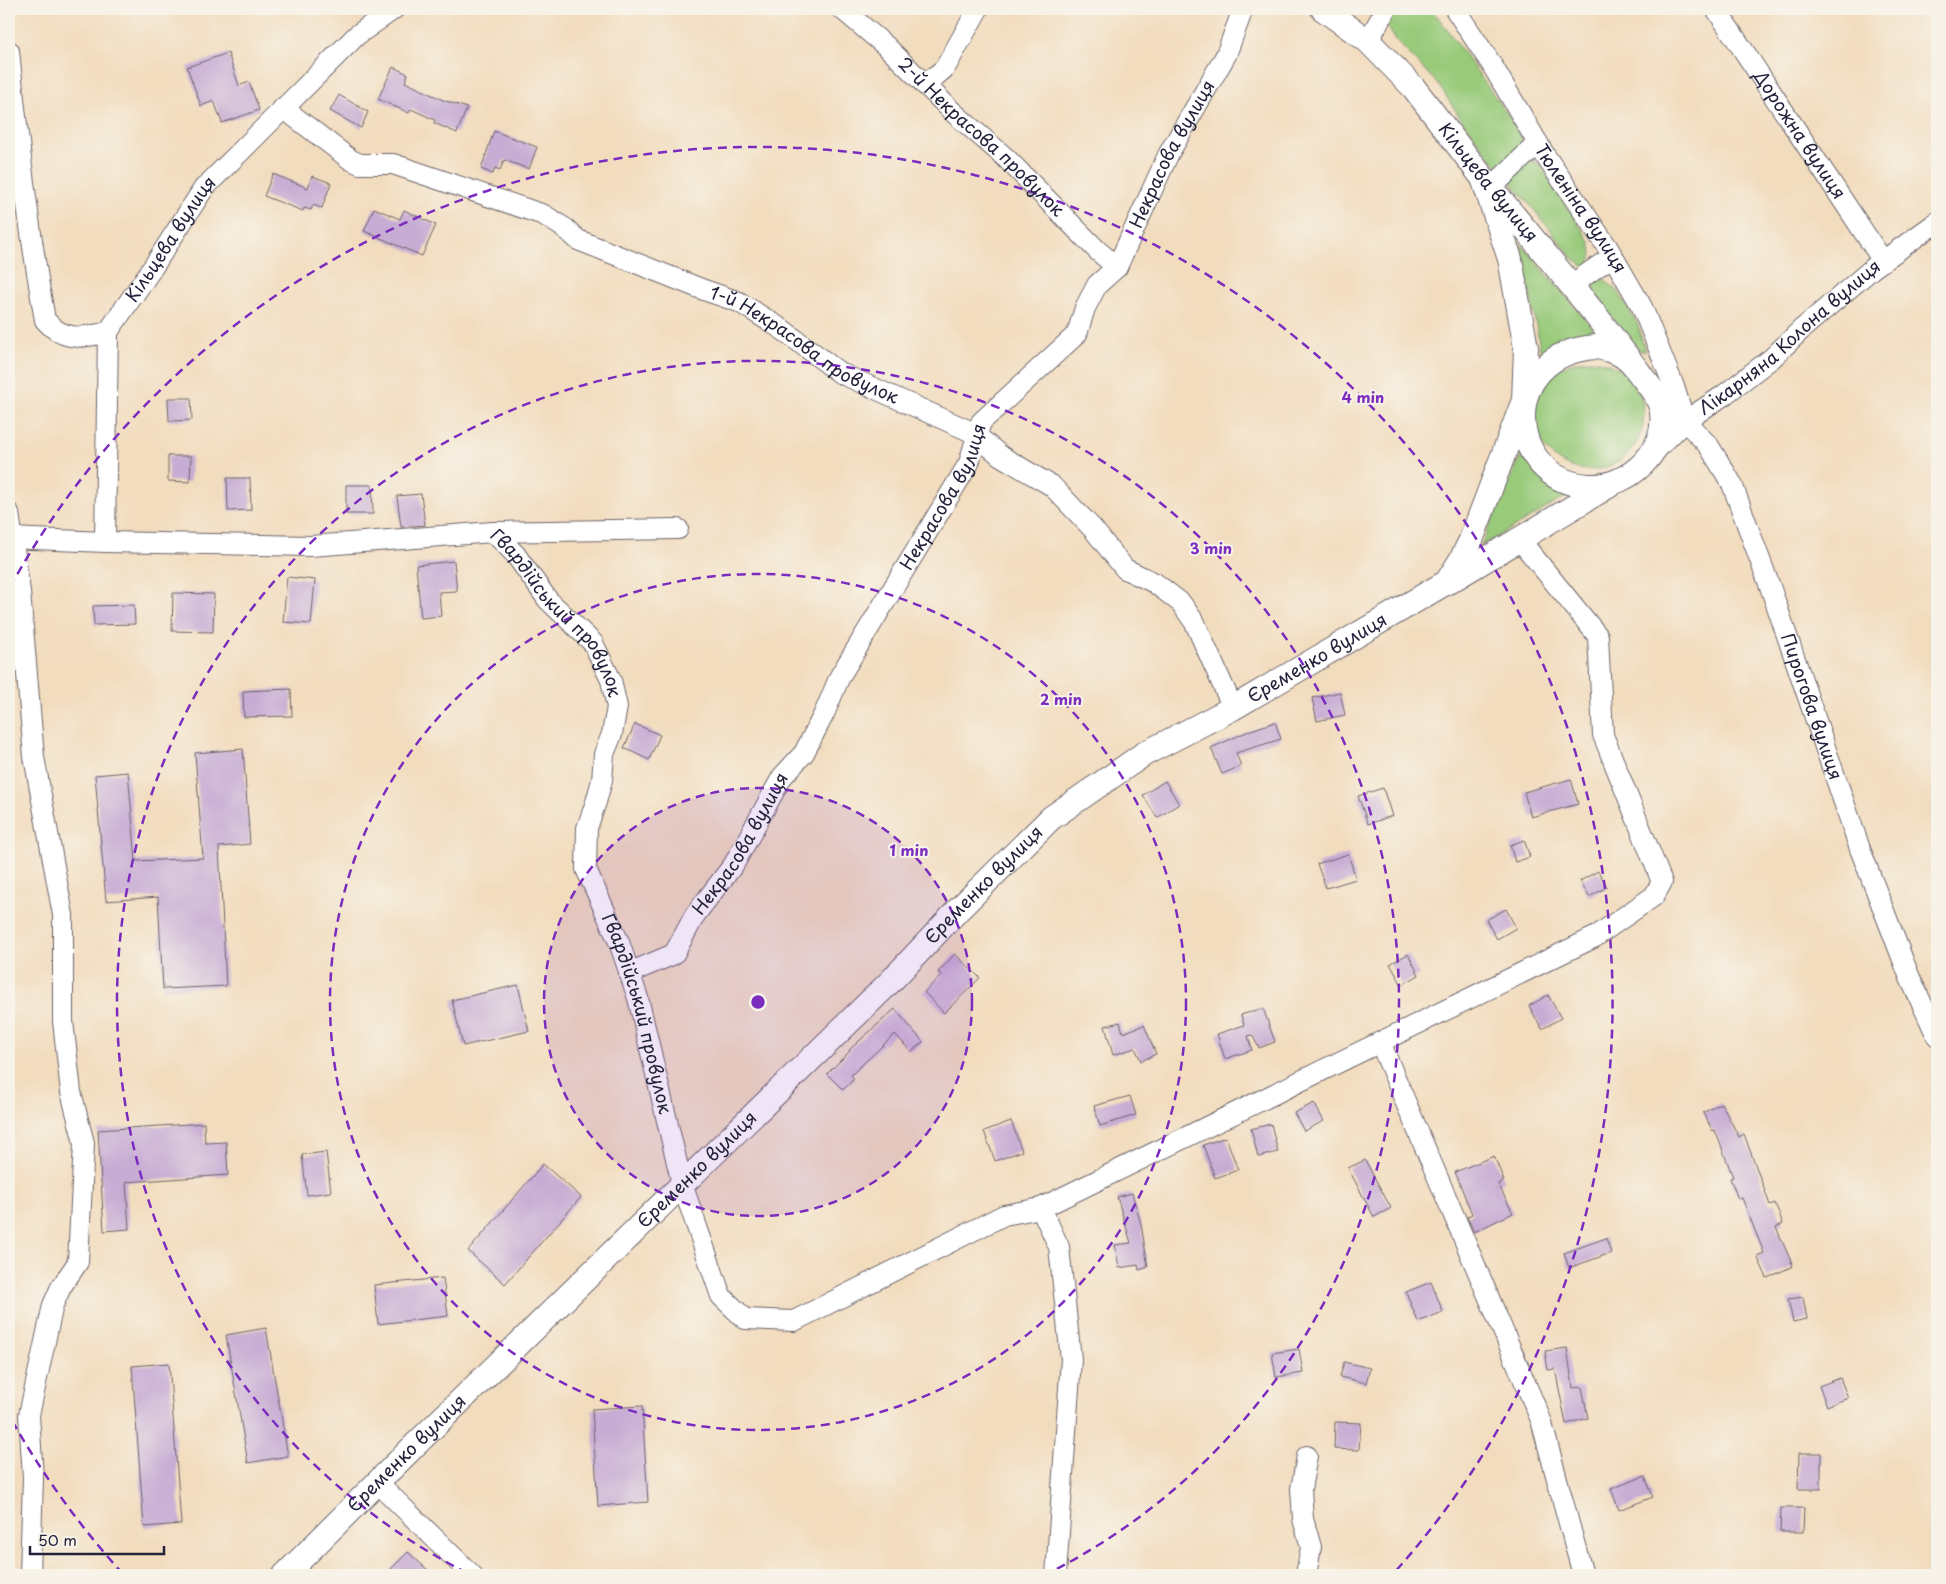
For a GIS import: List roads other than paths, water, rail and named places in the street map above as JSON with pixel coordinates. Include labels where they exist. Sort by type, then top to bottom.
[{"type":"street","name":"Кільцева вулиця","points":[[108,332],[204,188],[357,35],[394,9]]},
{"type":"street","name":"2-й Некрасова провулок","points":[[842,9],[887,47],[954,113],[1006,158],[1098,251],[1117,267]]},
{"type":"street","points":[[925,85],[945,68],[978,9]]},
{"type":"street","name":"Некрасова вулиця","points":[[629,973],[674,954],[695,916],[734,864],[782,777],[804,753],[824,714],[840,676],[969,464],[981,422],[1077,334],[1085,308],[1098,285],[1117,267],[1169,153],[1226,54],[1243,9]]},
{"type":"street","name":"Кільцева вулиця","points":[[1323,9],[1368,41],[1414,88],[1487,183],[1638,370],[1658,398],[1662,409],[1662,423],[1654,448],[1647,460],[1638,469],[1616,481],[1603,485],[1576,484],[1552,473],[1534,453],[1524,428],[1524,400],[1536,376],[1544,366],[1568,351],[1595,347],[1621,353],[1638,370]]},
{"type":"street","points":[[1368,41],[1386,9]]},
{"type":"street","name":"Дорожна вулиця","points":[[1716,9],[1883,261]]},
{"type":"street","name":"Тюленіна вулиця","points":[[1454,11],[1492,65],[1538,143],[1613,256],[1642,307],[1674,384],[1685,421]]},
{"type":"street","points":[[9,51],[18,141],[32,245],[45,320],[51,327],[69,336],[84,337],[108,332],[105,542]]},
{"type":"street","name":"1-й Некрасова провулок","points":[[283,108],[351,160],[360,164],[393,164],[544,215],[566,229],[578,240],[739,302],[783,330],[840,373],[972,432],[1001,456],[1052,486],[1093,529],[1125,569],[1154,583],[1182,603],[1195,622],[1233,708]]},
{"type":"street","points":[[1487,183],[1538,143]]},
{"type":"street","name":"Єременко вулиця","points":[[285,1575],[891,981],[957,911],[1051,818],[1144,754],[1233,708],[1447,582],[1471,540],[1524,400],[1526,348],[1510,258],[1487,183]]},
{"type":"street","name":"Лікарняна Колона вулиця","points":[[1647,460],[1685,421],[1724,395],[1772,358],[1810,322],[1883,261],[1937,222]]},
{"type":"street","points":[[1571,285],[1613,256]]},
{"type":"street","name":"Пирогова вулиця","points":[[1658,398],[1685,421],[1709,446],[1732,484],[1772,592],[1860,849],[1910,978],[1937,1036]]},
{"type":"street","points":[[1447,582],[1616,481]]},
{"type":"street","points":[[9,513],[10,538],[20,592],[34,757],[63,915],[64,1030],[71,1092],[84,1143],[78,1262],[61,1287],[53,1305],[29,1415],[33,1478],[30,1575]]},
{"type":"street","points":[[493,532],[678,529]]},
{"type":"street","name":"Гвардійський провулок","points":[[10,538],[311,546],[493,532],[515,554],[548,600],[593,644],[612,680],[617,707],[612,734],[604,754],[602,780],[587,828],[586,869],[618,942],[638,998],[682,1184],[721,1296],[745,1319],[794,1321],[1004,1215],[1041,1208],[1595,937],[1654,896],[1662,882],[1603,735],[1598,636],[1520,540]]},
{"type":"street","points":[[1380,1042],[1541,1420],[1582,1575]]},
{"type":"street","points":[[1041,1208],[1059,1247],[1070,1359],[1056,1575]]},
{"type":"street","points":[[1306,1575],[1311,1547],[1303,1519],[1301,1488],[1307,1456]]},
{"type":"street","points":[[378,1482],[472,1575]]}]
